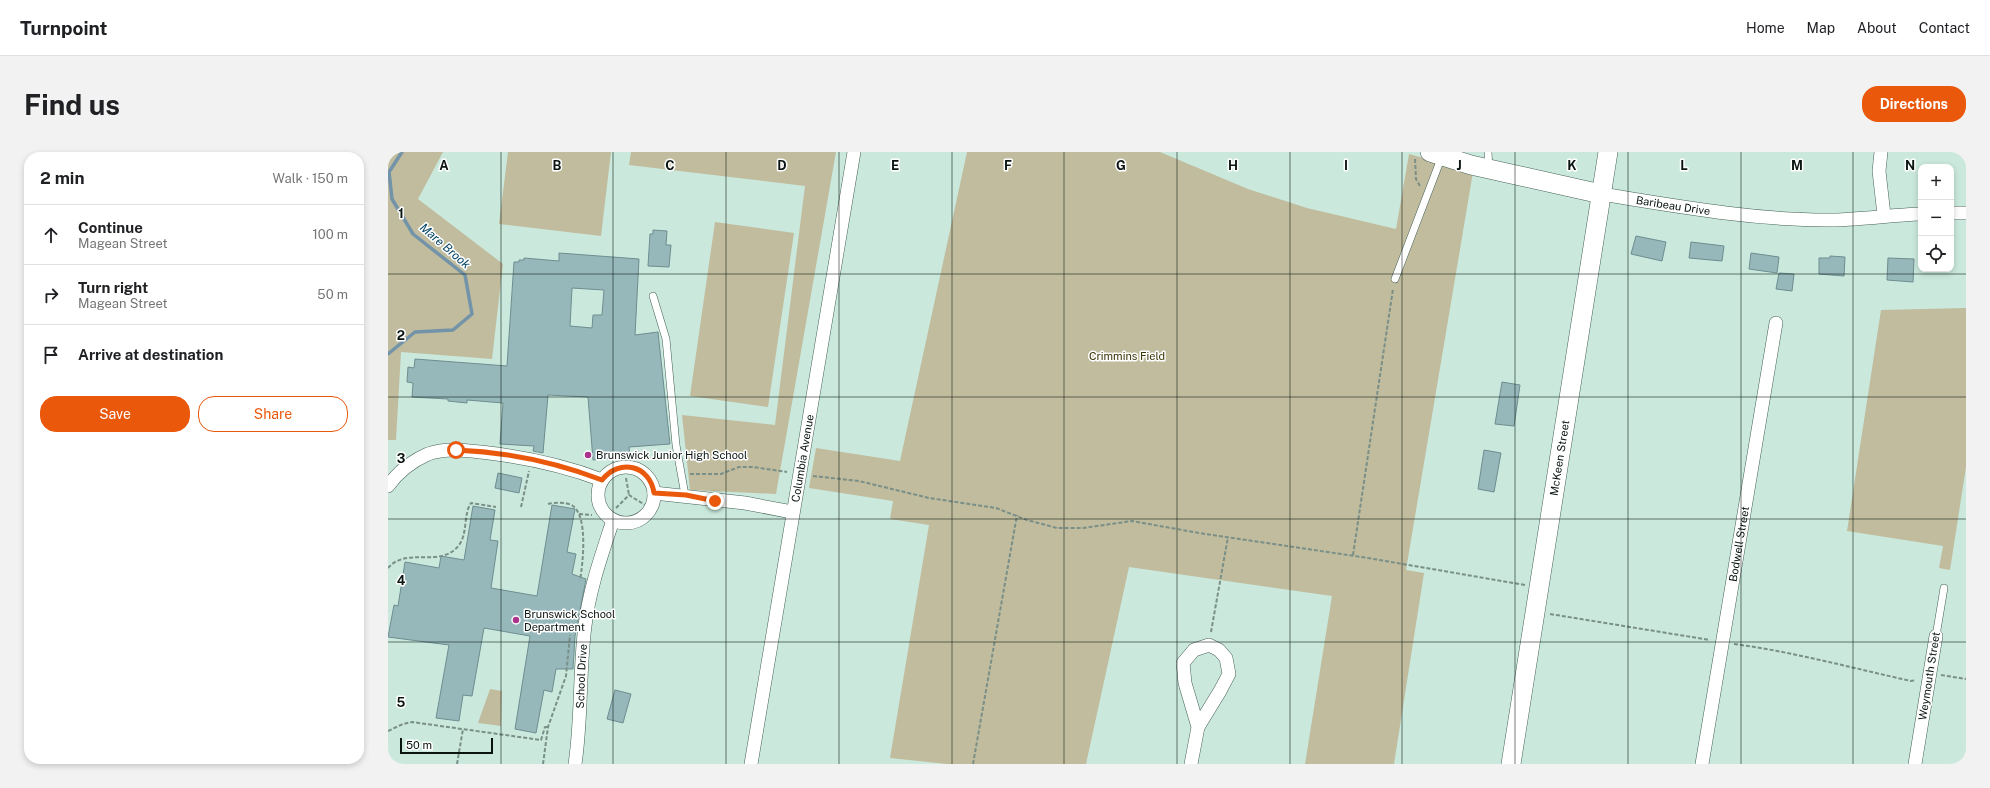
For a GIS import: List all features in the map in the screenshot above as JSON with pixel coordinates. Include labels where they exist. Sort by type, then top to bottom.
[{"type":"street","name":"Columbia Avenue","points":[[750,764],[854,152]]},
{"type":"street","name":"McKeen Street","points":[[1511,764],[1608,152]]},
{"type":"street","points":[[1880,152],[1879,171],[1884,215]]},
{"type":"street","name":"Baribeau Drive","points":[[1438,156],[1488,160],[1601,194],[1739,215],[1769,218],[1828,220],[1884,215],[1918,214]]},
{"type":"street","points":[[1954,213],[1966,213]]},
{"type":"street","name":"Bodwell Street","points":[[1702,764],[1776,324]]},
{"type":"street","points":[[388,486],[399,473],[418,459],[436,452],[456,450],[540,460],[570,468],[602,480]]},
{"type":"street","points":[[618,467],[632,467],[646,474],[651,480],[654,493],[652,505],[648,512],[641,519],[625,523],[614,514],[604,513],[599,501],[599,487],[602,480],[607,474],[618,467]]},
{"type":"street","points":[[654,493],[685,495],[745,503],[792,512]]},
{"type":"street","name":"School Drive","points":[[575,764],[579,735],[585,626],[600,560],[614,514]]},
{"type":"street","name":"Weymouth Street","points":[[1916,764],[1936,636]]},
{"type":"street","points":[[1191,764],[1198,726],[1229,674],[1226,658],[1220,650],[1209,646],[1194,650],[1183,663],[1185,683],[1198,726]]},
{"type":"lane","points":[[1395,280],[1426,198],[1438,156]]},
{"type":"lane","points":[[653,296],[666,339],[676,445],[685,495]]},
{"type":"lane","name":"Weymouth Street","points":[[1936,636],[1944,588]]},
{"type":"path","points":[[1426,198],[1416,179],[1438,156]]},
{"type":"path","points":[[1353,556],[1395,280]]},
{"type":"path","points":[[682,474],[722,474],[739,467],[753,467],[787,472]]},
{"type":"path","points":[[520,507],[529,469]]},
{"type":"path","points":[[813,476],[859,481],[929,498],[996,508],[1027,520],[1057,528],[1083,528],[1132,521],[1353,556],[1528,586]]},
{"type":"path","points":[[626,478],[629,495],[645,505]]},
{"type":"path","points":[[614,514],[629,495]]},
{"type":"path","points":[[388,568],[401,558],[408,557],[428,559],[454,550],[463,538],[471,503],[496,507]]},
{"type":"path","points":[[548,504],[570,504],[574,506],[579,514],[584,552],[580,583]]},
{"type":"path","points":[[579,514],[592,515]]},
{"type":"path","points":[[973,764],[1017,515]]},
{"type":"path","points":[[1209,646],[1228,537]]},
{"type":"path","points":[[1547,611],[1550,614],[1779,650],[1911,681],[1941,674],[1966,679]]},
{"type":"path","points":[[543,764],[548,727],[566,676],[571,631]]},
{"type":"path","points":[[388,731],[403,724],[412,722],[540,740],[545,726],[548,727]]},
{"type":"path","points":[[457,764],[463,729]]},
{"type":"green space","points":[[388,152],[443,152],[418,199],[503,264],[492,359],[401,352],[396,440],[388,440]]},
{"type":"green space","points":[[508,152],[611,152],[601,236],[499,224]]},
{"type":"green space","points":[[631,152],[836,152],[776,494],[690,490],[682,415],[775,425],[805,186],[629,165]]},
{"type":"green space","name":"Crimmins Field","points":[[967,152],[1160,152],[1248,189],[1307,208],[1396,229],[1409,154],[1473,172],[1406,570],[1424,573],[1394,764],[1305,764],[1332,596],[1129,567],[1086,764],[947,764],[890,758],[929,525],[890,519],[893,501],[809,488],[816,448],[900,461]]},
{"type":"green space","points":[[715,222],[794,233],[768,407],[690,396]]},
{"type":"green space","points":[[1966,308],[1966,467],[1950,570],[1939,568],[1943,546],[1847,531],[1881,310]]},
{"type":"green space","points":[[490,689],[502,691],[501,726],[478,723]]},
{"type":"building","points":[[653,230],[667,231],[666,245],[671,245],[669,267],[648,266],[650,234],[653,234]]},
{"type":"building","points":[[1636,236],[1666,242],[1662,261],[1631,254]]},
{"type":"building","points":[[1691,242],[1724,246],[1722,261],[1689,258]]},
{"type":"building","name":"Brunswick Junior High School","points":[[559,253],[639,259],[635,335],[658,332],[670,444],[629,447],[630,456],[593,460],[588,397],[548,395],[543,453],[533,451],[534,446],[500,444],[503,403],[467,400],[467,403],[448,401],[448,399],[412,397],[413,383],[407,382],[408,367],[414,368],[415,359],[507,366],[514,262],[524,260],[524,258],[559,261]],"holes":[[[572,288],[604,290],[602,315],[593,315],[592,328],[570,326]]]},
{"type":"building","points":[[1751,253],[1779,257],[1777,273],[1749,269]]},
{"type":"building","points":[[1830,256],[1845,257],[1844,276],[1819,274],[1819,258],[1830,258]]},
{"type":"building","points":[[1888,258],[1914,259],[1913,282],[1887,280]]},
{"type":"building","points":[[1779,273],[1794,274],[1792,291],[1776,289]]},
{"type":"building","points":[[1502,382],[1520,385],[1514,426],[1495,424]]},
{"type":"building","points":[[1484,450],[1501,453],[1494,492],[1478,489]]},
{"type":"building","points":[[498,473],[522,478],[519,493],[495,488]]},
{"type":"building","name":"Brunswick School Department","points":[[552,505],[575,509],[567,552],[576,554],[572,574],[586,579],[575,636],[573,669],[556,669],[552,692],[544,690],[536,733],[515,729],[530,636],[484,628],[472,696],[463,695],[459,721],[436,718],[449,645],[388,637],[394,605],[398,606],[405,562],[439,568],[441,556],[464,560],[473,506],[495,510],[490,540],[498,541],[491,588],[537,596]]},
{"type":"building","points":[[615,690],[631,694],[623,723],[607,719]]},
{"type":"waterway","name":"Mare Brook","points":[[388,354],[415,332],[453,330],[472,314],[465,275],[413,234],[392,199],[389,172],[402,152]]},
{"type":"place","name":"Brunswick Junior High School","points":[[588,455]]},
{"type":"place","name":"Brunswick School Department","points":[[516,620]]},
{"type":"route","points":[[456,450],[540,460],[576,470],[602,480],[607,474],[618,467],[632,467],[646,474],[651,480],[654,493],[686,495],[715,501]]}]
